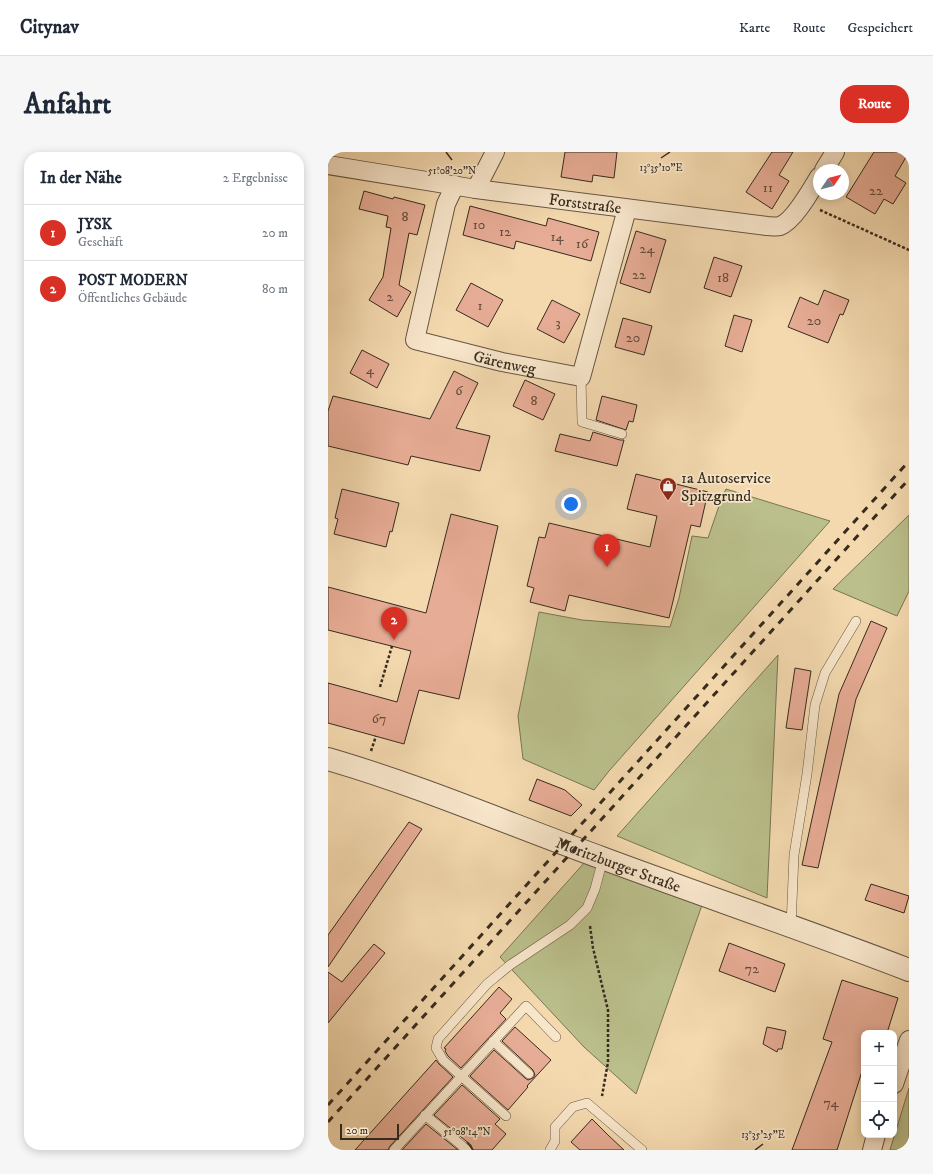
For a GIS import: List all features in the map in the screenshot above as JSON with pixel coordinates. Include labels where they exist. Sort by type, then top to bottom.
[{"type":"street","points":[[476,189],[496,152]]},
{"type":"street","points":[[828,164],[835,152]]},
{"type":"street","name":"Forststraße","points":[[328,165],[476,189],[767,226],[780,226],[789,219],[803,202],[813,186]]},
{"type":"street","name":"Gärenweg","points":[[455,186],[446,204],[415,340],[502,362],[582,377]]},
{"type":"street","points":[[582,377],[627,208]]},
{"type":"street","name":"Moritzburger Straße","points":[[328,759],[357,767],[435,795],[603,859],[909,970]]},
{"type":"street","points":[[897,1075],[909,1040]]},
{"type":"street","points":[[872,1150],[875,1138]]},
{"type":"lane","points":[[582,377],[582,422],[622,434]]},
{"type":"lane","points":[[791,926],[794,855],[807,774],[815,705],[825,673],[856,621]]},
{"type":"lane","points":[[506,1116],[443,1060],[436,1048],[438,1039],[487,984],[510,965],[570,925],[587,908],[595,889],[603,859]]},
{"type":"lane","points":[[394,1150],[460,1076],[526,1006],[556,1036]]},
{"type":"lane","points":[[493,1041],[529,1074]]},
{"type":"lane","points":[[550,1150],[555,1141],[555,1127],[573,1107],[587,1103],[642,1150]]},
{"type":"lane","points":[[425,1115],[467,1150]]},
{"type":"path","points":[[803,202],[909,250]]},
{"type":"path","points":[[380,687],[392,646]]},
{"type":"path","points":[[369,758],[376,736]]},
{"type":"path","points":[[587,908],[593,948],[608,1010],[608,1062],[606,1078]]},
{"type":"green space","points":[[726,489],[830,521],[609,771],[594,790],[523,759],[518,716],[539,612],[582,620],[670,627],[679,598],[692,536],[708,538]]},
{"type":"green space","points":[[909,515],[909,591],[897,616],[833,589]]},
{"type":"green space","points":[[778,655],[767,898],[617,836]]},
{"type":"green space","points":[[585,862],[702,905],[636,1094],[584,1047],[500,957]]},
{"type":"green space","points":[[909,1088],[909,1150],[890,1150],[894,1138],[897,1138],[897,1127]]},
{"type":"building","points":[[565,152],[617,152],[614,178],[593,175],[592,182],[561,177]]},
{"type":"building","points":[[772,152],[793,152],[779,175],[789,181],[772,209],[746,192]]},
{"type":"building","points":[[874,152],[909,152],[895,176],[906,183],[893,204],[884,199],[875,214],[849,199],[849,192]]},
{"type":"building","points":[[364,191],[393,199],[394,197],[425,205],[417,235],[409,233],[399,285],[411,292],[397,317],[369,300],[383,277],[391,228],[386,227],[388,216],[359,209]]},
{"type":"building","points":[[470,206],[546,226],[548,218],[599,232],[591,261],[516,241],[514,249],[463,235]]},
{"type":"building","points":[[636,231],[666,240],[650,293],[620,283]]},
{"type":"building","points":[[714,257],[742,266],[731,297],[704,288]]},
{"type":"building","points":[[471,283],[503,300],[488,327],[456,310]]},
{"type":"building","points":[[824,290],[849,300],[843,315],[840,314],[828,343],[788,327],[800,297],[818,305]]},
{"type":"building","points":[[552,300],[580,314],[564,343],[537,329]]},
{"type":"building","points":[[734,315],[752,320],[742,352],[725,346]]},
{"type":"building","points":[[623,318],[652,326],[644,355],[615,347]]},
{"type":"building","points":[[362,350],[389,364],[377,388],[350,373]]},
{"type":"building","points":[[454,371],[478,383],[456,428],[490,436],[480,471],[411,456],[408,465],[328,446],[328,411],[333,396],[430,419]]},
{"type":"building","points":[[525,380],[555,394],[543,420],[513,406]]},
{"type":"building","points":[[602,396],[637,405],[633,422],[629,421],[626,430],[596,420]]},
{"type":"building","points":[[593,432],[624,440],[617,466],[555,451],[560,434],[590,441]]},
{"type":"building","points":[[636,474],[708,492],[700,527],[691,525],[669,618],[569,595],[565,611],[530,602],[534,588],[527,586],[539,537],[545,538],[549,523],[650,547],[657,516],[627,509]]},
{"type":"building","points":[[342,489],[399,503],[392,532],[390,531],[386,547],[334,534],[338,519],[335,518]]},
{"type":"building","points":[[451,514],[498,526],[459,699],[419,690],[404,744],[328,723],[328,683],[397,702],[411,651],[328,630],[328,587],[426,613]]},
{"type":"building","points":[[871,621],[887,628],[856,699],[818,868],[802,865],[839,694]]},
{"type":"building","points":[[795,668],[811,671],[802,730],[786,728]]},
{"type":"building","points":[[537,779],[565,790],[582,805],[571,816],[529,800]]},
{"type":"building","points":[[409,822],[422,829],[328,967],[328,935]]},
{"type":"building","points":[[871,884],[909,896],[904,913],[865,900]]},
{"type":"building","points":[[729,943],[785,964],[775,992],[719,971]]},
{"type":"building","points":[[374,944],[385,953],[328,1023],[328,972],[342,982]]},
{"type":"building","points":[[842,980],[898,998],[888,1030],[861,1030],[861,1074],[837,1150],[792,1150],[832,1042],[823,1039]]},
{"type":"building","points":[[499,987],[512,999],[500,1013],[506,1019],[461,1068],[448,1056],[445,1051],[446,1049],[444,1048]]},
{"type":"building","points":[[515,1027],[551,1060],[527,1086],[528,1087],[508,1110],[470,1076],[494,1050],[525,1078],[528,1080],[533,1078],[535,1075],[533,1070],[502,1041]]},
{"type":"building","points":[[767,1027],[786,1031],[782,1049],[778,1049],[777,1052],[763,1044]]},
{"type":"building","points":[[436,1060],[453,1077],[388,1150],[355,1150]]},
{"type":"building","points":[[462,1085],[500,1119],[495,1124],[506,1134],[492,1150],[473,1150],[471,1145],[434,1115]]},
{"type":"building","points":[[592,1119],[624,1150],[580,1150],[571,1142]]},
{"type":"building","points":[[426,1124],[458,1150],[402,1150]]},
{"type":"railway","points":[[328,1105],[909,461]]},
{"type":"railway","points":[[328,1122],[909,479]]},
{"type":"place","name":"1a Autoservice Spitzgrund","points":[[668,501]]},
{"type":"place","name":"JYSK","points":[[607,567]]},
{"type":"place","name":"POST MODERN","points":[[394,640]]}]
